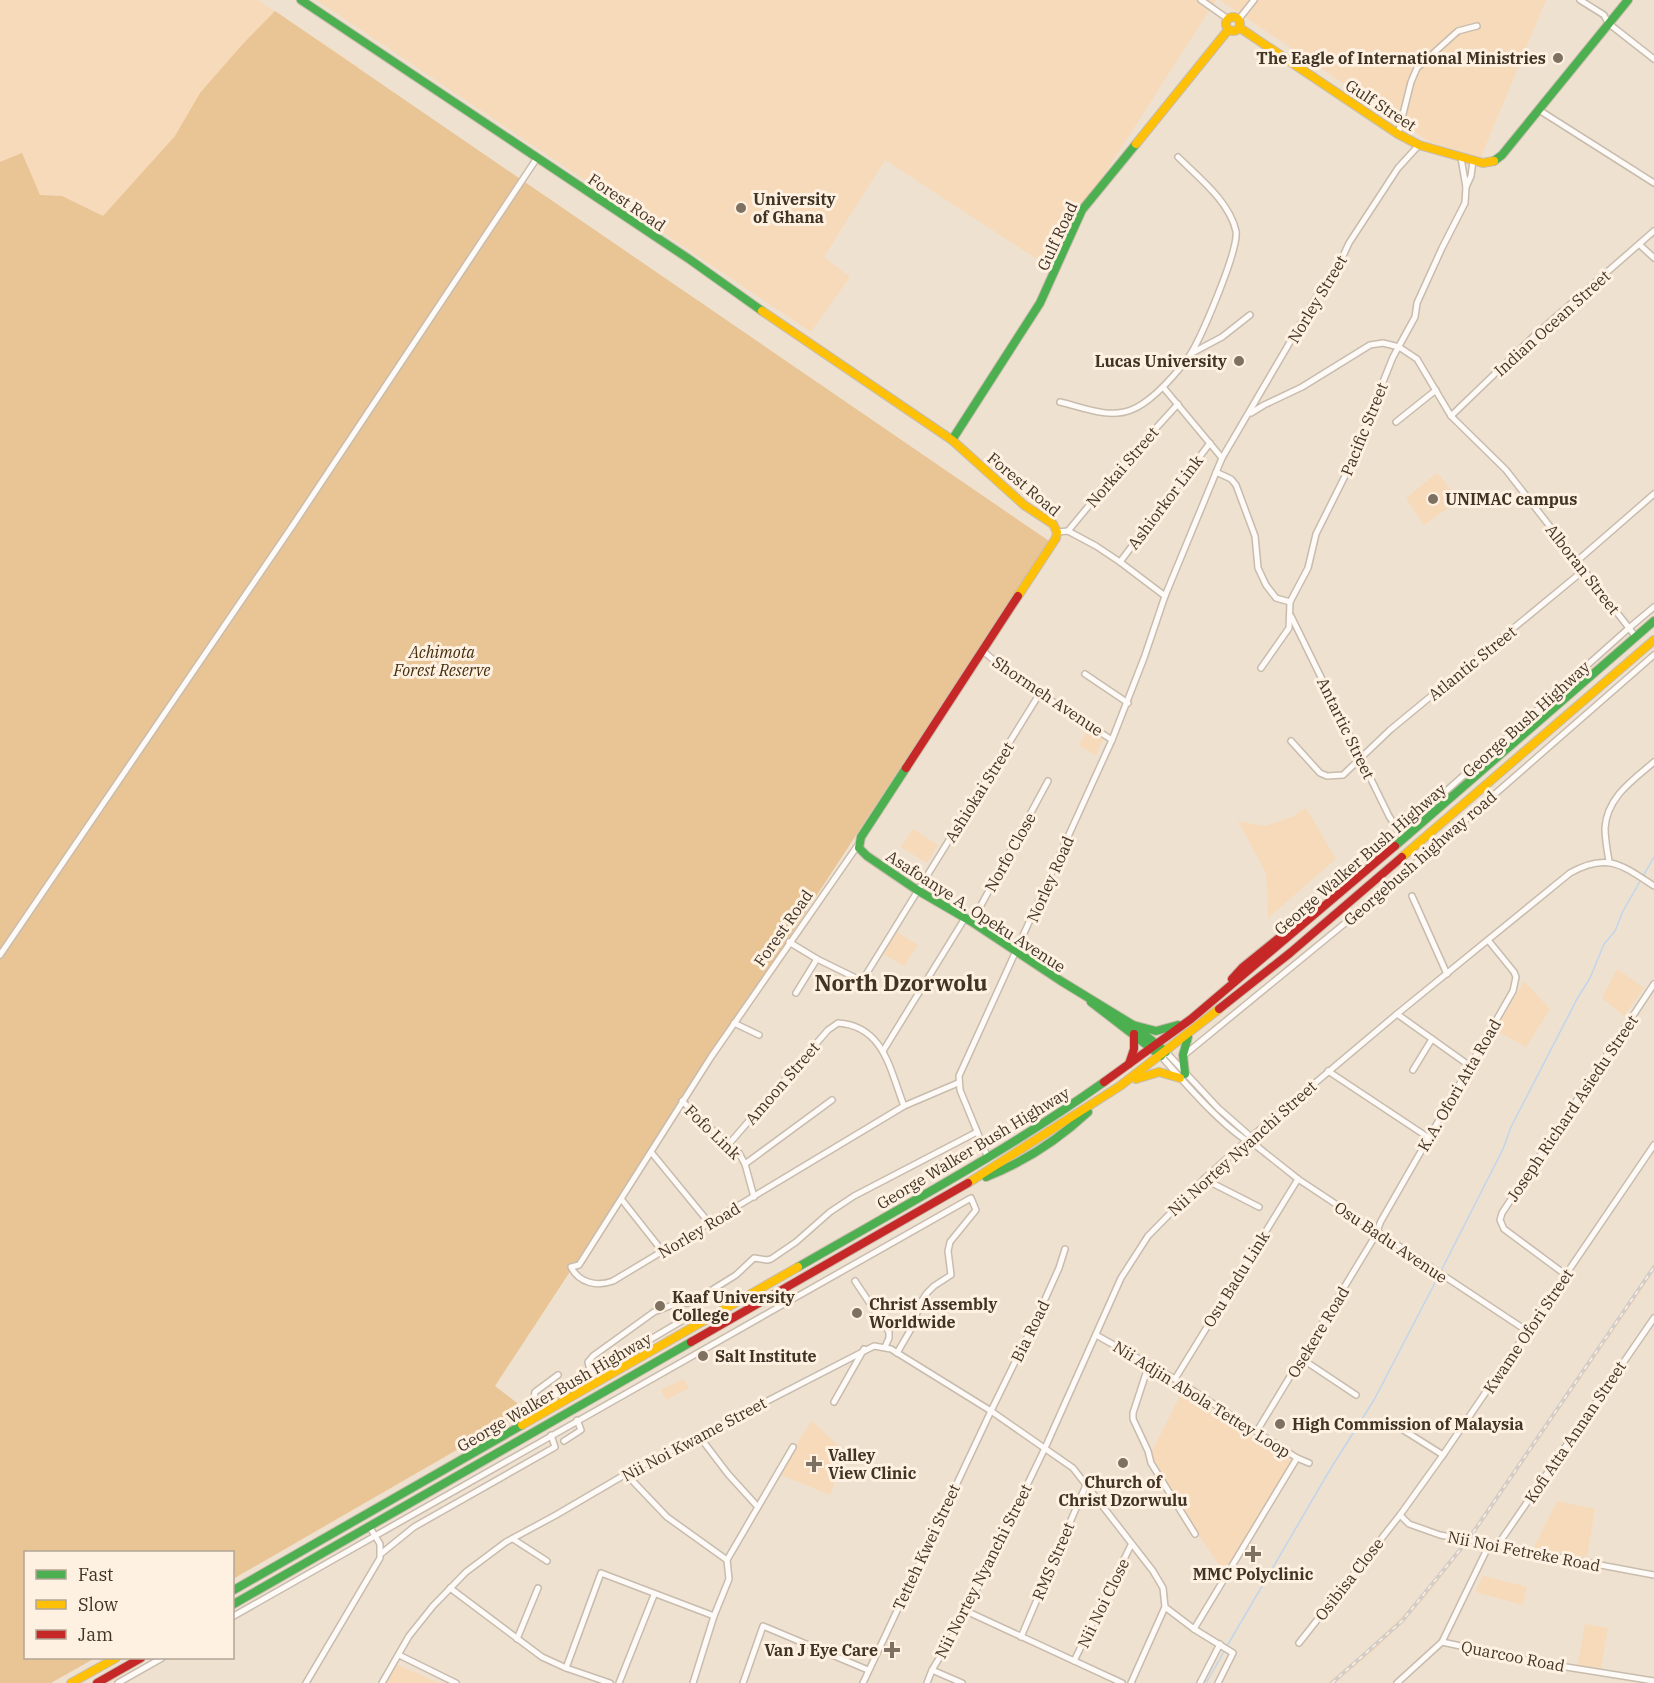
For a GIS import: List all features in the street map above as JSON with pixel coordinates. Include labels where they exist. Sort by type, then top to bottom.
[{"type":"main road","name":"Forest Road","points":[[300,0],[689,259],[952,440],[1024,505],[1053,524],[1057,532],[1056,538],[858,844]]},
{"type":"main road","name":"Gulf Street","points":[[1239,23],[1398,134],[1419,146],[1483,163],[1497,160],[1628,0]]},
{"type":"main road","points":[[1234,17],[1239,23],[1235,32],[1228,30],[1226,26],[1228,19],[1234,17]]},
{"type":"main road","name":"Gulf Road","points":[[952,440],[1040,303],[1082,210],[1228,30]]},
{"type":"main road","name":"George Walker Bush Highway","points":[[234,1590],[988,1158],[1066,1109],[1156,1046],[1214,1000],[1243,967],[1301,920],[1329,903],[1402,836],[1654,621]]},
{"type":"main road","name":"George Walker Bush Highway","points":[[234,1604],[967,1184],[999,1172],[1043,1146],[1076,1123],[1101,1098],[1191,1033],[1349,903],[1654,640]]},
{"type":"main road","name":"Asafoanye A. Opeku Avenue","points":[[858,844],[867,856],[917,890],[968,920],[1083,995],[1094,999],[1156,1046],[1163,1054]]},
{"type":"main road","points":[[1129,1064],[1134,1055],[1133,1029],[1160,1031],[1191,1019]]},
{"type":"main road","points":[[1120,1086],[1147,1074],[1159,1072],[1183,1076],[1183,1048],[1191,1033]]},
{"type":"main road","points":[[71,1683],[114,1659]]},
{"type":"main road","points":[[97,1683],[139,1659]]},
{"type":"street","points":[[1201,0],[1228,19]]},
{"type":"street","points":[[1239,23],[1254,0]]},
{"type":"street","points":[[1580,0],[1604,15],[1608,23],[1654,59]]},
{"type":"street","points":[[1398,134],[1411,82],[1418,68],[1458,31],[1477,26]]},
{"type":"street","points":[[1539,110],[1654,183]]},
{"type":"street","name":"Norley Street","points":[[1222,458],[1317,296],[1337,269],[1349,243],[1398,168],[1419,146]]},
{"type":"street","points":[[1060,402],[1115,414],[1129,411],[1143,404],[1163,387],[1191,354],[1218,293],[1235,245],[1236,235],[1232,219],[1215,195],[1178,157]]},
{"type":"street","points":[[0,955],[293,525],[537,158]]},
{"type":"street","name":"Pacific Street","points":[[1261,668],[1289,628],[1290,602],[1308,568],[1319,526],[1333,503],[1399,347],[1415,317],[1417,303],[1465,202],[1466,187],[1461,158]]},
{"type":"street","name":"Pacific Street","points":[[1466,187],[1471,176],[1473,161]]},
{"type":"street","name":"Indian Ocean Street","points":[[1451,416],[1534,336],[1654,231]]},
{"type":"street","points":[[1640,245],[1654,258]]},
{"type":"street","points":[[1191,354],[1222,337],[1250,315]]},
{"type":"street","points":[[1248,416],[1264,405],[1302,387],[1370,345],[1383,343],[1399,347]]},
{"type":"street","name":"Alboran Street","points":[[1399,347],[1417,359],[1451,416],[1506,470],[1636,637]]},
{"type":"street","points":[[1163,387],[1222,458]]},
{"type":"street","points":[[1396,422],[1436,390]]},
{"type":"street","name":"Norkai Street","points":[[1068,531],[1125,462],[1178,404]]},
{"type":"street","name":"Ashiorkor Link","points":[[1120,562],[1210,443]]},
{"type":"street","name":"Norley Road","points":[[571,1267],[582,1280],[607,1284],[904,1106],[958,1083],[959,1076],[1128,703],[1165,596],[1222,458]]},
{"type":"street","points":[[1216,472],[1231,479],[1236,485],[1255,536],[1258,568],[1266,585],[1275,598],[1290,602]]},
{"type":"street","points":[[1577,561],[1654,494]]},
{"type":"street","points":[[1057,532],[1068,531],[1120,562],[1165,596]]},
{"type":"street","name":"Atlantic Street","points":[[1291,741],[1320,773],[1327,777],[1343,775],[1360,757],[1584,570]]},
{"type":"street","name":"George Bush Highway","points":[[1402,836],[1654,607]]},
{"type":"street","name":"Antartic Street","points":[[1290,614],[1360,757],[1402,836]]},
{"type":"street","name":"Shormeh Avenue","points":[[983,651],[1010,674],[1112,740]]},
{"type":"street","name":"Georgebush highway road","points":[[1182,1057],[1377,897],[1654,655]]},
{"type":"street","points":[[1085,674],[1128,703]]},
{"type":"street","name":"Ashiokai Street","points":[[817,959],[862,981],[1040,693]]},
{"type":"street","points":[[1654,762],[1620,791],[1605,824],[1609,861],[1654,886]]},
{"type":"street","name":"Norfo Close","points":[[883,1051],[968,920],[1048,781]]},
{"type":"street","name":"Forest Road","points":[[571,1267],[579,1265],[622,1200],[682,1101],[858,844]]},
{"type":"street","name":"Nii Nortey Nyanchi Street","points":[[927,1683],[966,1611],[1045,1448],[1121,1278],[1148,1236],[1204,1179],[1245,1142],[1396,1014],[1570,873],[1588,864],[1609,861]]},
{"type":"street","points":[[1412,896],[1447,974]]},
{"type":"street","name":"K.A. Ofori Atta Road","points":[[1376,1232],[1513,991],[1515,981],[1511,968],[1488,940]]},
{"type":"street","points":[[789,942],[817,959],[796,993]]},
{"type":"street","name":"Joseph Richard Asiedu Street","points":[[1566,1275],[1504,1229],[1500,1220],[1502,1213],[1654,984]]},
{"type":"street","points":[[1396,1014],[1470,1066]]},
{"type":"street","points":[[734,1023],[759,1035]]},
{"type":"street","name":"Amoon Street","points":[[728,1145],[828,1030],[837,1023],[849,1024],[869,1035],[877,1041],[883,1051]]},
{"type":"street","points":[[1413,1070],[1432,1039]]},
{"type":"street","points":[[883,1051],[904,1106]]},
{"type":"street","name":"Osu Badu Avenue","points":[[1163,1054],[1245,1142],[1259,1148],[1298,1179],[1527,1331]]},
{"type":"street","points":[[1328,1071],[1429,1138]]},
{"type":"street","name":"Osu Badu Avenue","points":[[1183,1076],[1251,1137],[1259,1148]]},
{"type":"street","points":[[958,1083],[988,1158]]},
{"type":"street","points":[[745,1164],[832,1100]]},
{"type":"street","name":"Fofo Link","points":[[682,1101],[728,1145],[740,1153],[754,1197]]},
{"type":"street","points":[[591,1374],[588,1362],[593,1356],[654,1312],[675,1304],[691,1303],[736,1275],[750,1260],[758,1258],[767,1260],[779,1254],[830,1212],[854,1196],[977,1131]]},
{"type":"street","name":"Kwame Ofori Street","points":[[1400,1515],[1654,1145]]},
{"type":"street","points":[[651,1152],[710,1224]]},
{"type":"street","points":[[1204,1179],[1259,1208]]},
{"type":"street","name":"Osu Badu Link","points":[[1175,1379],[1298,1179]]},
{"type":"street","points":[[234,1616],[971,1198],[976,1210],[950,1242],[948,1251],[951,1275],[927,1293],[921,1302],[912,1329],[897,1353]]},
{"type":"street","points":[[622,1200],[663,1252]]},
{"type":"street","name":"Osekere Road","points":[[1257,1431],[1376,1232]]},
{"type":"street","name":"Bia Road","points":[[991,1411],[1046,1298],[1065,1249]]},
{"type":"street","points":[[855,1281],[889,1332],[885,1347],[991,1411],[1073,1468],[1131,1545],[1154,1571],[1163,1588],[1164,1607],[1131,1683]]},
{"type":"street","points":[[691,1303],[701,1323]]},
{"type":"street","points":[[558,1375],[533,1394],[537,1401],[544,1402],[695,1313]]},
{"type":"street","name":"Kofi Atta Annan Street","points":[[1497,1546],[1654,1318]]},
{"type":"street","name":"Nii Adjin Abola Tettey Loop","points":[[1096,1335],[1175,1379],[1309,1463]]},
{"type":"street","name":"Nii Noi Kwame Street","points":[[382,1683],[420,1622],[450,1588],[466,1572],[513,1539],[626,1474],[865,1349],[874,1346],[885,1347]]},
{"type":"street","points":[[834,1402],[865,1349]]},
{"type":"street","points":[[1302,1359],[1356,1395]]},
{"type":"street","points":[[1149,1364],[1133,1419],[1148,1451],[1150,1463],[1195,1534]]},
{"type":"street","name":"Tetteh Kwei Street","points":[[863,1683],[991,1411]]},
{"type":"street","points":[[564,1441],[581,1430],[578,1420]]},
{"type":"street","points":[[1389,1421],[1443,1455]]},
{"type":"street","points":[[306,1683],[382,1553],[404,1533],[555,1447],[551,1435]]},
{"type":"street","points":[[699,1436],[728,1474],[758,1507]]},
{"type":"street","points":[[693,1683],[714,1616],[729,1579],[727,1560],[793,1447]]},
{"type":"street","points":[[1194,1629],[1298,1458]]},
{"type":"street","points":[[507,1460],[514,1471]]},
{"type":"street","points":[[626,1474],[667,1517],[727,1560]]},
{"type":"street","name":"RMS Street","points":[[1021,1637],[1086,1485]]},
{"type":"street","name":"Nii Noi Fetreke Road","points":[[1400,1515],[1409,1524],[1419,1529],[1489,1545],[1654,1575]]},
{"type":"street","name":"Osibisa Close","points":[[1299,1643],[1400,1515]]},
{"type":"street","points":[[369,1526],[380,1544],[382,1553]]},
{"type":"street","points":[[513,1539],[548,1561]]},
{"type":"street","name":"Nii Noi Close","points":[[1074,1661],[1131,1545]]},
{"type":"street","points":[[1397,1683],[1442,1641],[1489,1545]]},
{"type":"street","points":[[566,1668],[601,1573],[714,1616]]},
{"type":"street","points":[[450,1588],[542,1657],[610,1683]]},
{"type":"street","points":[[517,1640],[538,1588]]},
{"type":"street","points":[[619,1683],[654,1594]]},
{"type":"street","points":[[1164,1607],[1233,1653],[1218,1683]]},
{"type":"street","points":[[966,1611],[1122,1683]]},
{"type":"street","points":[[743,1683],[763,1626],[868,1670]]},
{"type":"street","name":"Quarcoo Road","points":[[1442,1641],[1525,1660],[1654,1681]]},
{"type":"street","points":[[1200,1683],[1225,1647]]},
{"type":"street","points":[[399,1654],[456,1683]]},
{"type":"street","points":[[118,1683],[160,1659]]},
{"type":"street","points":[[932,1670],[962,1683]]},
{"type":"shaded area","points":[[0,0],[258,0],[359,67],[0,324]]},
{"type":"shaded area","name":"University of Ghana","points":[[316,0],[1216,0],[1046,265],[885,160],[824,257],[850,277],[811,332]]},
{"type":"shaded area","points":[[1220,0],[1546,0],[1481,157],[1430,142]]},
{"type":"shaded area","name":"UNIMAC campus","points":[[1437,473],[1460,500],[1424,525],[1406,498]]},
{"type":"shaded area","points":[[1088,730],[1103,739],[1096,756],[1079,745]]},
{"type":"shaded area","points":[[1306,808],[1336,859],[1268,918],[1266,873],[1238,821],[1265,826],[1292,817]]},
{"type":"shaded area","points":[[913,829],[938,845],[927,863],[901,847]]},
{"type":"shaded area","points":[[897,932],[918,945],[904,966],[883,954]]},
{"type":"shaded area","points":[[1617,969],[1644,988],[1624,1016],[1602,998]]},
{"type":"shaded area","points":[[1524,981],[1550,1009],[1526,1047],[1495,1030]]},
{"type":"shaded area","points":[[1654,1263],[1654,1271],[1643,1288],[1472,1538],[1403,1623],[1335,1683],[1328,1683],[1399,1619],[1426,1590],[1468,1536]]},
{"type":"shaded area","points":[[683,1379],[689,1388],[666,1400],[661,1390]]},
{"type":"shaded area","points":[[1181,1394],[1292,1459],[1225,1574],[1148,1459]]},
{"type":"shaded area","name":"Valley View Clinic","points":[[812,1421],[846,1453],[830,1495],[781,1475]]},
{"type":"shaded area","points":[[1557,1501],[1595,1509],[1587,1557],[1533,1549]]},
{"type":"shaded area","points":[[1483,1576],[1527,1587],[1523,1605],[1475,1592]]},
{"type":"shaded area","points":[[1585,1624],[1608,1628],[1600,1673],[1577,1669]]},
{"type":"shaded area","points":[[396,1664],[439,1683],[386,1683]]},
{"type":"green space","name":"Achimota Forest Reserve","points":[[275,11],[1049,541],[495,1386],[526,1410],[234,1578],[234,1551],[24,1551],[24,1659],[93,1659],[51,1683],[0,1683],[0,162],[22,153],[40,195],[62,196],[103,216],[175,136],[200,93]]},
{"type":"waterway","points":[[1441,1271],[1503,1149],[1511,1127],[1590,978],[1604,944],[1615,931],[1623,911],[1654,857]]},
{"type":"waterway","points":[[1227,1646],[1331,1468],[1374,1400],[1439,1275]]},
{"type":"waterway","points":[[1206,1683],[1225,1650]]},
{"type":"railway","points":[[1332,1683],[1402,1621],[1468,1540],[1654,1267]]},
{"type":"traffic: fast","points":[[301,0],[689,259],[762,311]]},
{"type":"traffic: fast","points":[[1494,161],[1502,155],[1628,0]]},
{"type":"traffic: fast","points":[[952,440],[1040,303],[1082,210],[1136,144]]},
{"type":"traffic: fast","points":[[1395,846],[1654,621]]},
{"type":"traffic: fast","points":[[906,768],[861,837],[859,848],[917,890],[972,922],[1133,1025],[1166,1052]]},
{"type":"traffic: fast","points":[[1091,1002],[1161,1056]]},
{"type":"traffic: fast","points":[[1133,1025],[1156,1031],[1178,1025]]},
{"type":"traffic: fast","points":[[1185,1074],[1183,1055],[1188,1037]]},
{"type":"traffic: fast","points":[[798,1267],[992,1155],[1104,1082]]},
{"type":"traffic: fast","points":[[986,1177],[1040,1149],[1088,1112]]},
{"type":"traffic: fast","points":[[234,1604],[691,1342]]},
{"type":"traffic: fast","points":[[234,1590],[522,1425]]},
{"type":"traffic: slow","points":[[1230,17],[1236,17],[1240,24],[1236,31],[1230,31],[1226,27],[1226,21],[1230,17]]},
{"type":"traffic: slow","points":[[1240,28],[1398,134],[1419,145],[1483,163],[1494,161]]},
{"type":"traffic: slow","points":[[1136,144],[1228,30]]},
{"type":"traffic: slow","points":[[762,311],[952,440],[1024,505],[1053,524],[1057,532],[1056,538],[1018,596]]},
{"type":"traffic: slow","points":[[1402,857],[1654,640]]},
{"type":"traffic: slow","points":[[968,1183],[1120,1086],[1219,1009]]},
{"type":"traffic: slow","points":[[1136,1079],[1159,1072],[1180,1078]]},
{"type":"traffic: slow","points":[[522,1425],[798,1267]]},
{"type":"traffic: slow","points":[[71,1683],[114,1659]]},
{"type":"traffic: jam","points":[[906,768],[1018,596]]},
{"type":"traffic: jam","points":[[1104,1082],[1191,1019],[1395,846]]},
{"type":"traffic: jam","points":[[1219,1009],[1290,953],[1402,857]]},
{"type":"traffic: jam","points":[[1232,979],[1243,967],[1285,933]]},
{"type":"traffic: jam","points":[[1129,1064],[1134,1049],[1134,1034]]},
{"type":"traffic: jam","points":[[691,1342],[968,1183]]},
{"type":"traffic: jam","points":[[97,1683],[139,1659]]},
{"type":"place","name":"The Eagle of International Ministries","points":[[1558,58]]},
{"type":"place","name":"University of Ghana","points":[[741,208]]},
{"type":"place","name":"Lucas University","points":[[1239,361]]},
{"type":"place","name":"UNIMAC campus","points":[[1433,499]]},
{"type":"place","name":"Kaaf University College","points":[[660,1306]]},
{"type":"place","name":"Christ Assembly Worldwide","points":[[857,1313]]},
{"type":"place","name":"Salt Institute","points":[[703,1356]]},
{"type":"place","name":"High Commission of Malaysia","points":[[1280,1424]]},
{"type":"place","name":"Church of Christ Dzorwulu","points":[[1123,1463]]},
{"type":"place","name":"Valley View Clinic","points":[[814,1464]]},
{"type":"place","name":"MMC Polyclinic","points":[[1253,1554]]},
{"type":"place","name":"Van J Eye Care","points":[[892,1650]]},
{"type":"district","name":"North Dzorwolu","points":[[901,983]]}]
